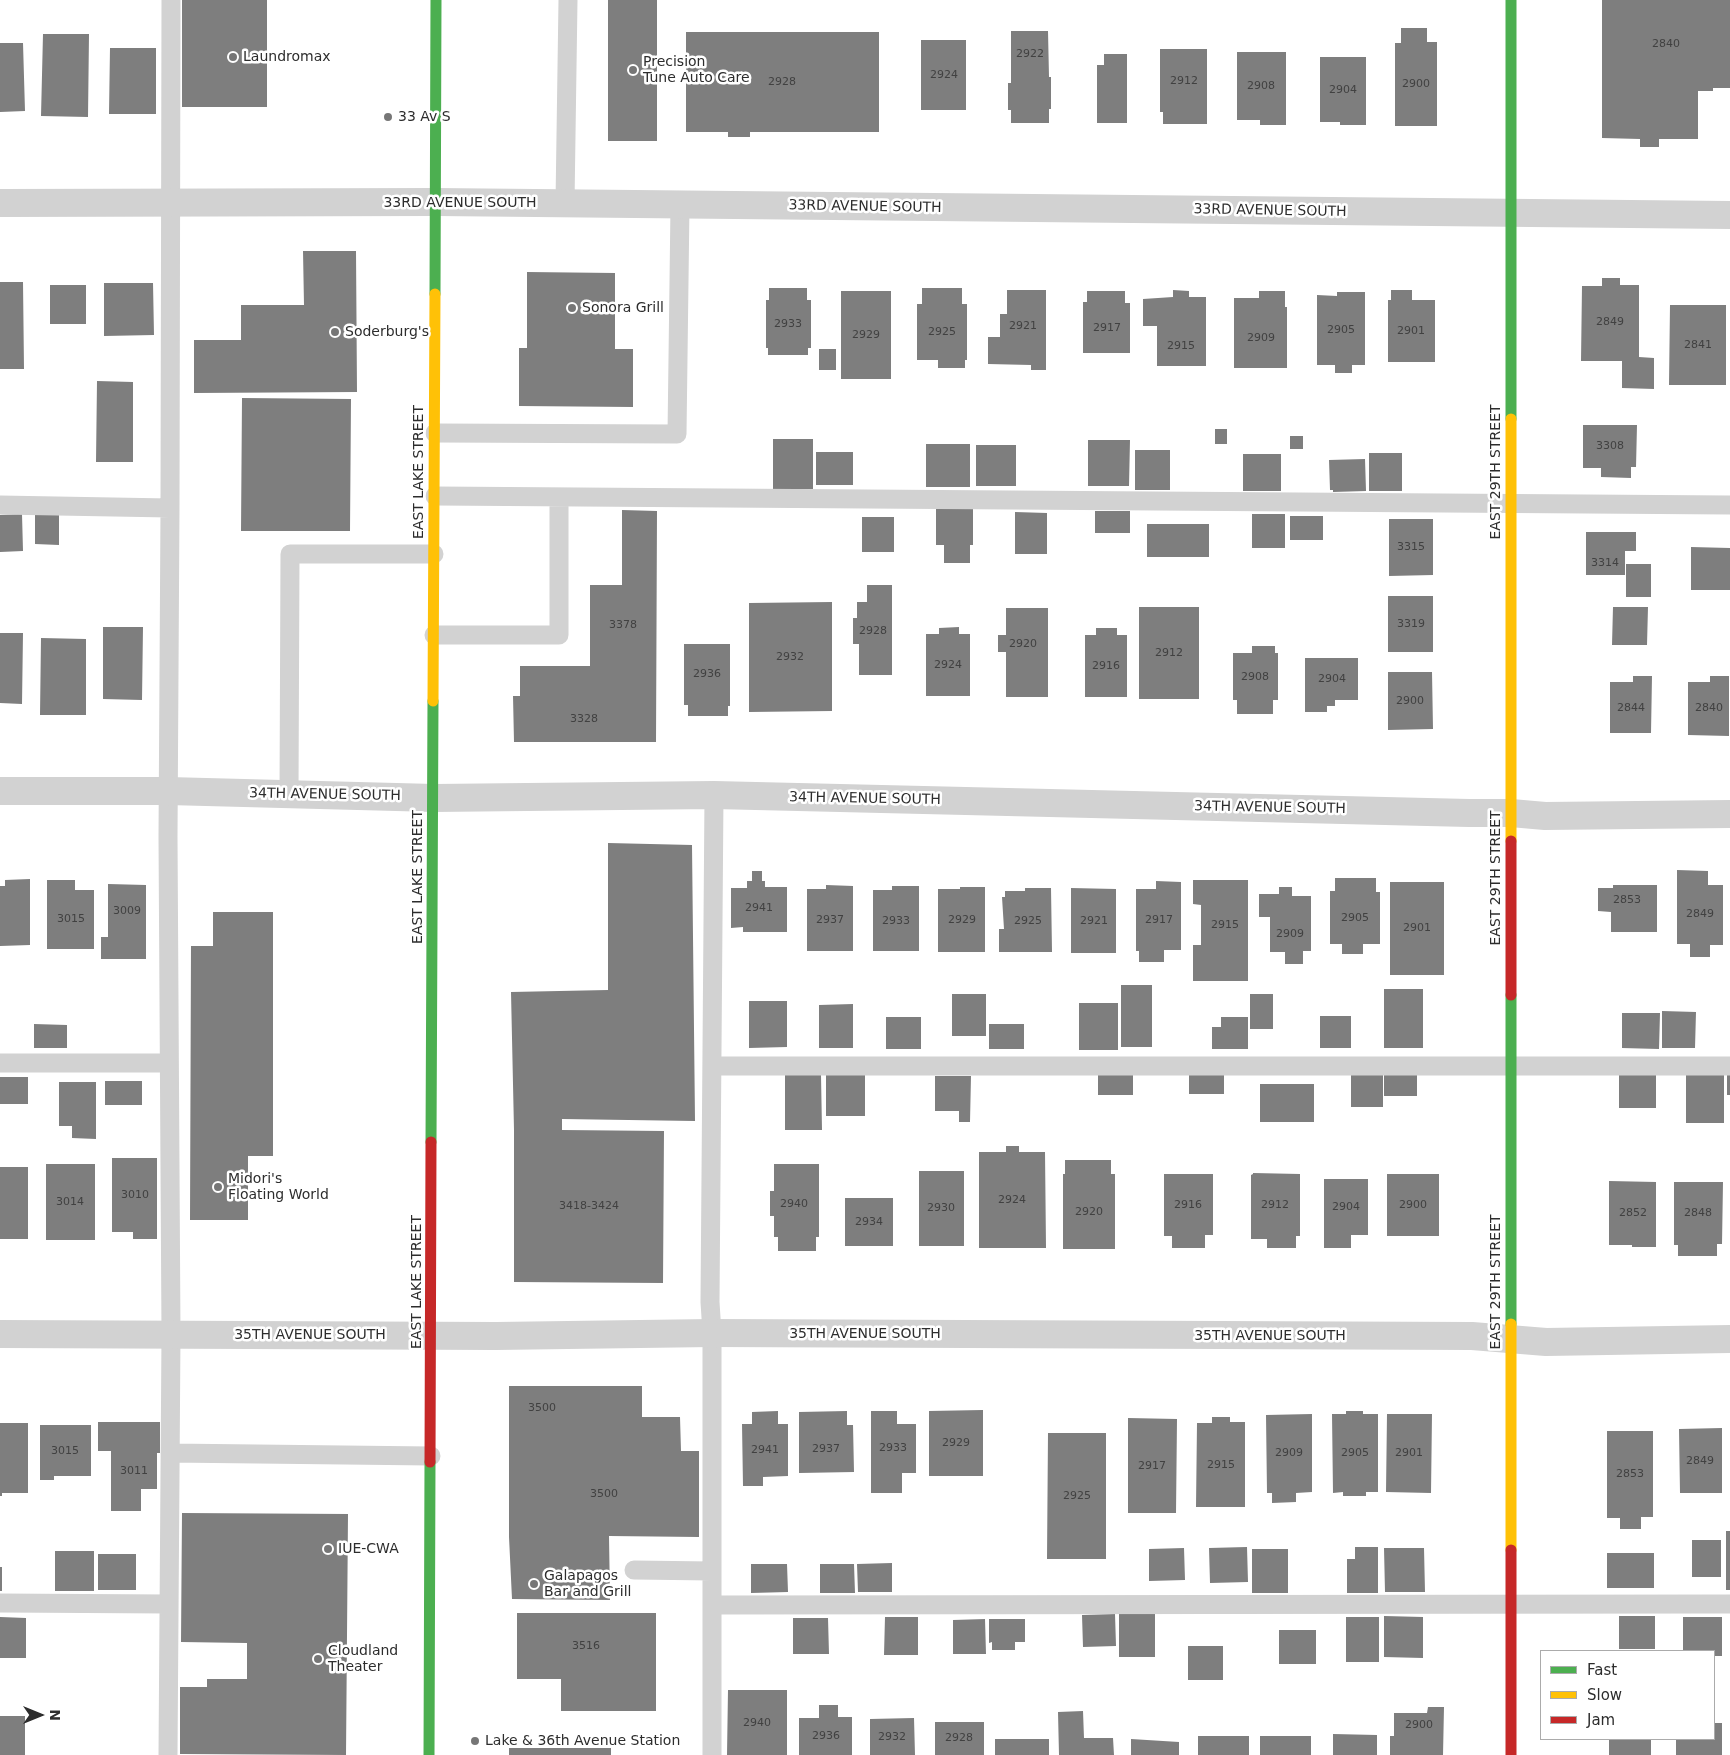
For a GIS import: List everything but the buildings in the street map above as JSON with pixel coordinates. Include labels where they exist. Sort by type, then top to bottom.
[{"type":"main road","name":"EAST LAKE STREET","points":[[429,1755],[436,0]]},
{"type":"main road","name":"EAST 29TH STREET","points":[[1511,0],[1511,1755]]},
{"type":"street","name":"33RD AVENUE SOUTH","points":[[0,203],[436,202],[1730,215]]},
{"type":"street","name":"34TH AVENUE SOUTH","points":[[0,791],[168,791],[434,798],[714,795],[1511,813],[1545,816],[1730,814]]},
{"type":"street","name":"35TH AVENUE SOUTH","points":[[0,1334],[1462,1336],[1546,1342],[1730,1339]]},
{"type":"lane","points":[[168,1755],[172,1334],[168,791],[171,0]]},
{"type":"lane","points":[[565,203],[568,0]]},
{"type":"lane","points":[[434,433],[677,434],[680,205]]},
{"type":"lane","points":[[434,496],[1730,505]]},
{"type":"lane","points":[[434,635],[559,635],[559,497]]},
{"type":"lane","points":[[0,504],[170,508]]},
{"type":"lane","points":[[289,794],[290,554],[434,554]]},
{"type":"lane","points":[[712,1755],[712,1334],[710,1302],[714,795]]},
{"type":"lane","points":[[0,1063],[169,1063]]},
{"type":"lane","points":[[712,1066],[1730,1066]]},
{"type":"lane","points":[[170,1453],[431,1456]]},
{"type":"lane","points":[[634,1570],[712,1571]]},
{"type":"lane","points":[[0,1603],[168,1604]]},
{"type":"lane","points":[[712,1604],[1730,1604]]},
{"type":"traffic: fast","points":[[435,294],[436,0]]},
{"type":"traffic: fast","points":[[1511,0],[1511,419]]},
{"type":"traffic: fast","points":[[431,1142],[433,701]]},
{"type":"traffic: fast","points":[[1511,995],[1511,1324]]},
{"type":"traffic: fast","points":[[429,1755],[430,1462]]},
{"type":"traffic: slow","points":[[433,701],[435,294]]},
{"type":"traffic: slow","points":[[1511,419],[1511,841]]},
{"type":"traffic: slow","points":[[1511,1324],[1511,1550]]},
{"type":"traffic: jam","points":[[1511,841],[1511,995]]},
{"type":"traffic: jam","points":[[430,1462],[431,1142]]},
{"type":"traffic: jam","points":[[1511,1550],[1511,1755]]},
{"type":"place","name":"Laundromax","points":[[233,57]]},
{"type":"place","name":"Precision Tune Auto Care","points":[[633,70]]},
{"type":"place","name":"33 Av S","points":[[388,117]]},
{"type":"place","name":"Sonora Grill","points":[[572,308]]},
{"type":"place","name":"Soderburg's","points":[[335,332]]},
{"type":"place","name":"Midori's Floating World","points":[[218,1187]]},
{"type":"place","name":"IUE-CWA","points":[[328,1549]]},
{"type":"place","name":"Galapagos Bar and Grill","points":[[534,1584]]},
{"type":"place","name":"Cloudland Theater","points":[[318,1659]]},
{"type":"place","name":"Lake & 36th Avenue Station","points":[[475,1741]]}]
